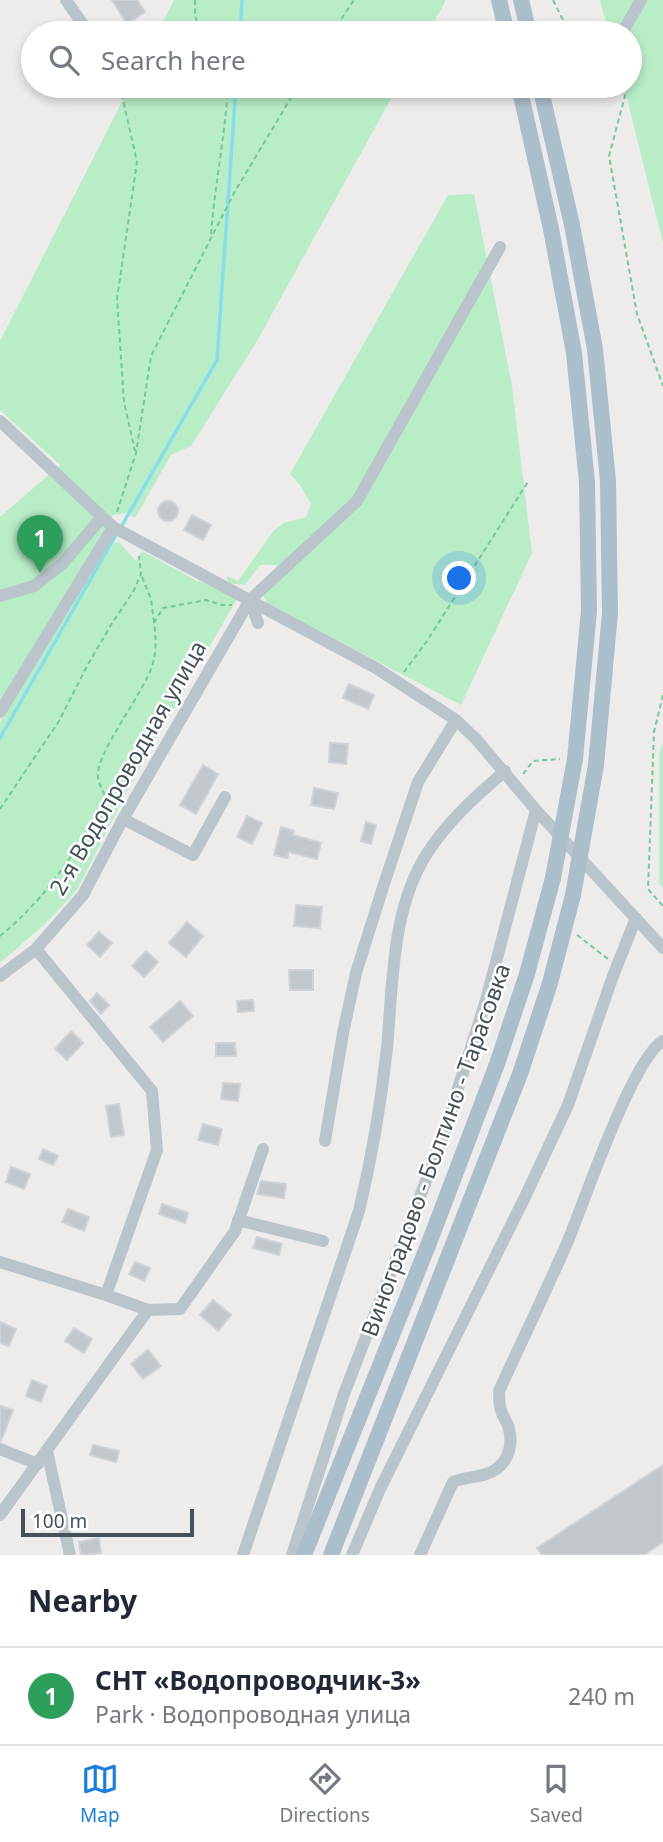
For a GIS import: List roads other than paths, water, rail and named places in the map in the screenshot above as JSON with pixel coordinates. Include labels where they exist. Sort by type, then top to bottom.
[{"type":"main road","points":[[499,0],[504,21]]},
{"type":"main road","points":[[521,0],[526,21]]},
{"type":"main road","name":"Виноградово - Болтино - Тарасовка","points":[[304,1555],[429,1243],[497,1064],[527,974],[553,878],[575,759],[589,611],[587,482],[574,353],[551,229],[522,98]]},
{"type":"main road","name":"Виноградово - Болтино - Тарасовка","points":[[331,1555],[520,1074],[550,983],[565,925],[596,765],[610,613],[608,481],[596,349],[572,225],[543,98]]},
{"type":"street","points":[[66,0],[81,21]]},
{"type":"street","points":[[629,21],[641,0]]},
{"type":"street","name":"2-я Водопроводная улица","points":[[0,976],[36,949],[83,895],[123,819],[249,602],[357,501],[500,247]]},
{"type":"street","points":[[0,421],[113,527],[397,681],[456,720],[663,948]]},
{"type":"street","points":[[0,596],[34,586],[63,563],[102,517]]},
{"type":"street","points":[[0,712],[113,527]]},
{"type":"street","points":[[249,602],[258,623]]},
{"type":"street","points":[[325,1141],[356,973],[383,884],[418,782],[456,720]]},
{"type":"street","points":[[243,1555],[359,1211],[371,1159],[387,1050],[392,979],[409,892],[427,853],[448,825],[505,771]]},
{"type":"street","points":[[123,819],[193,855],[225,797]]},
{"type":"street","points":[[292,1555],[344,1394],[441,1142],[486,1000],[536,810]]},
{"type":"street","points":[[352,1555],[380,1489],[568,1105],[636,918]]},
{"type":"street","points":[[36,949],[152,1091],[157,1150],[106,1295]]},
{"type":"street","points":[[420,1555],[453,1482],[466,1476],[484,1475],[498,1469],[508,1457],[511,1440],[509,1426],[501,1412],[499,1391],[568,1240],[634,1079],[656,1045],[663,1041]]},
{"type":"street","points":[[0,1262],[148,1310],[180,1309],[235,1231],[263,1149]]},
{"type":"street","points":[[238,1220],[323,1241]]},
{"type":"street","points":[[0,1516],[148,1310]]},
{"type":"street","points":[[0,1449],[38,1464]]},
{"type":"street","points":[[47,1451],[70,1555]]},
{"type":"waterway","points":[[241,21],[242,0]]},
{"type":"waterway","points":[[121,527],[217,360],[235,98]]},
{"type":"waterway","points":[[0,738],[117,533]]},
{"type":"place","name":"СНТ «Водопроводчик-3»","points":[[40,573]]}]
